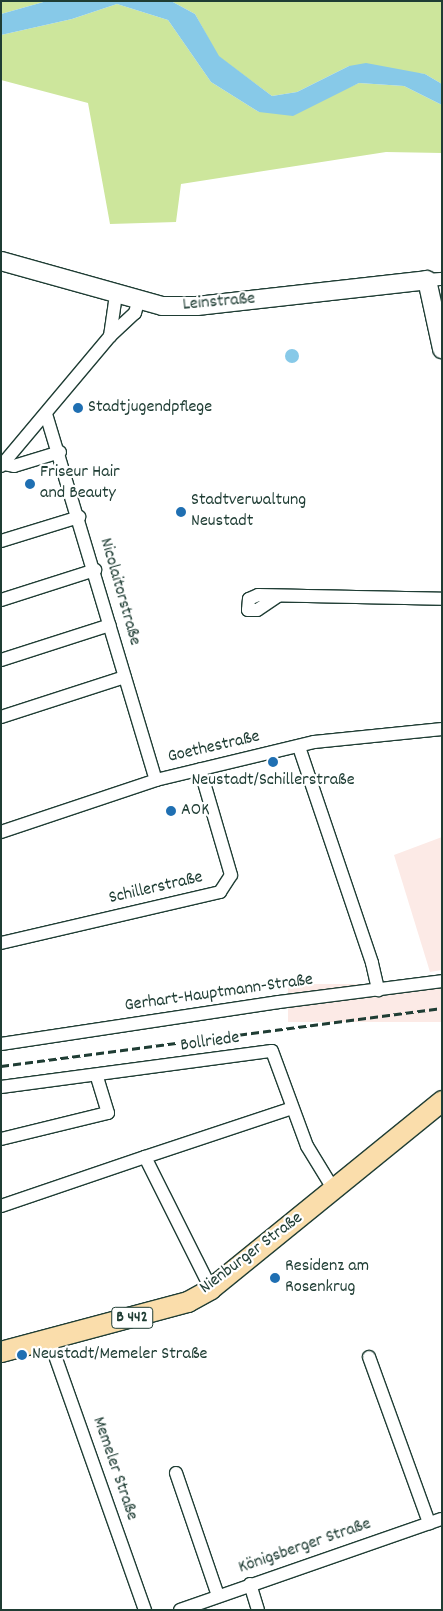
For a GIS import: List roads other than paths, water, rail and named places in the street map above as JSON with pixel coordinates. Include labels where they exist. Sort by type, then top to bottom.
[{"type":"main road","name":"Nienburger Straße","points":[[1,1352],[188,1302],[211,1289],[441,1106]]},
{"type":"street","name":"Leinstraße","points":[[1,261],[138,302],[162,306],[198,306],[434,280]]},
{"type":"street","points":[[434,280],[442,349]]},
{"type":"street","points":[[110,336],[116,295]]},
{"type":"street","points":[[3,465],[110,336],[134,312],[138,302]]},
{"type":"street","name":"Nicolaitorstraße","points":[[46,414],[60,452],[156,780]]},
{"type":"street","points":[[3,465],[14,466],[60,452]]},
{"type":"street","points":[[1,541],[79,518]]},
{"type":"street","points":[[1,600],[95,570]]},
{"type":"street","points":[[278,596],[442,599]]},
{"type":"street","points":[[1,660],[110,625]]},
{"type":"street","points":[[1,717],[125,677]]},
{"type":"street","name":"Goethestraße","points":[[1,832],[156,780],[314,742],[442,729]]},
{"type":"street","points":[[299,747],[372,963],[378,990]]},
{"type":"street","name":"Schillerstraße","points":[[1,943],[220,892],[231,875],[200,769]]},
{"type":"street","name":"Gerhart-Hauptmann-Straße","points":[[1,1044],[279,1002],[442,981]]},
{"type":"street","name":"Bollriede","points":[[1,1087],[97,1077],[272,1051],[307,1146],[334,1190]]},
{"type":"street","points":[[1,1139],[108,1113],[97,1077]]},
{"type":"street","points":[[1,1206],[292,1108]]},
{"type":"street","points":[[146,1157],[211,1289]]},
{"type":"street","name":"Memeler Straße","points":[[49,1339],[145,1610]]},
{"type":"street","points":[[369,1357],[429,1523]]},
{"type":"street","points":[[176,1473],[218,1596]]},
{"type":"street","name":"Königsberger Straße","points":[[180,1610],[250,1584],[442,1519]]},
{"type":"street","points":[[250,1584],[258,1610]]},
{"type":"water","points":[[47,1],[171,1],[195,14],[219,56],[272,96],[297,92],[349,66],[366,63],[425,74],[442,84],[442,105],[404,86],[359,83],[293,116],[259,112],[211,82],[168,20],[117,4],[72,19],[1,35],[1,14]]},
{"type":"water","points":[[289,349],[295,349],[299,356],[295,363],[289,363],[285,359],[285,353]]},
{"type":"railway","points":[[1,1066],[442,1008]]},
{"type":"place","name":"Stadtjugendpflege","points":[[78,408]]},
{"type":"place","name":"Friseur Hair and Beauty","points":[[30,484]]},
{"type":"place","name":"Stadtverwaltung Neustadt","points":[[181,512]]},
{"type":"place","name":"Neustadt/Schillerstraße","points":[[273,762]]},
{"type":"place","name":"AOK","points":[[171,811]]},
{"type":"place","name":"Residenz am Rosenkrug","points":[[275,1278]]},
{"type":"place","name":"Neustadt/Memeler Straße","points":[[22,1355]]}]
